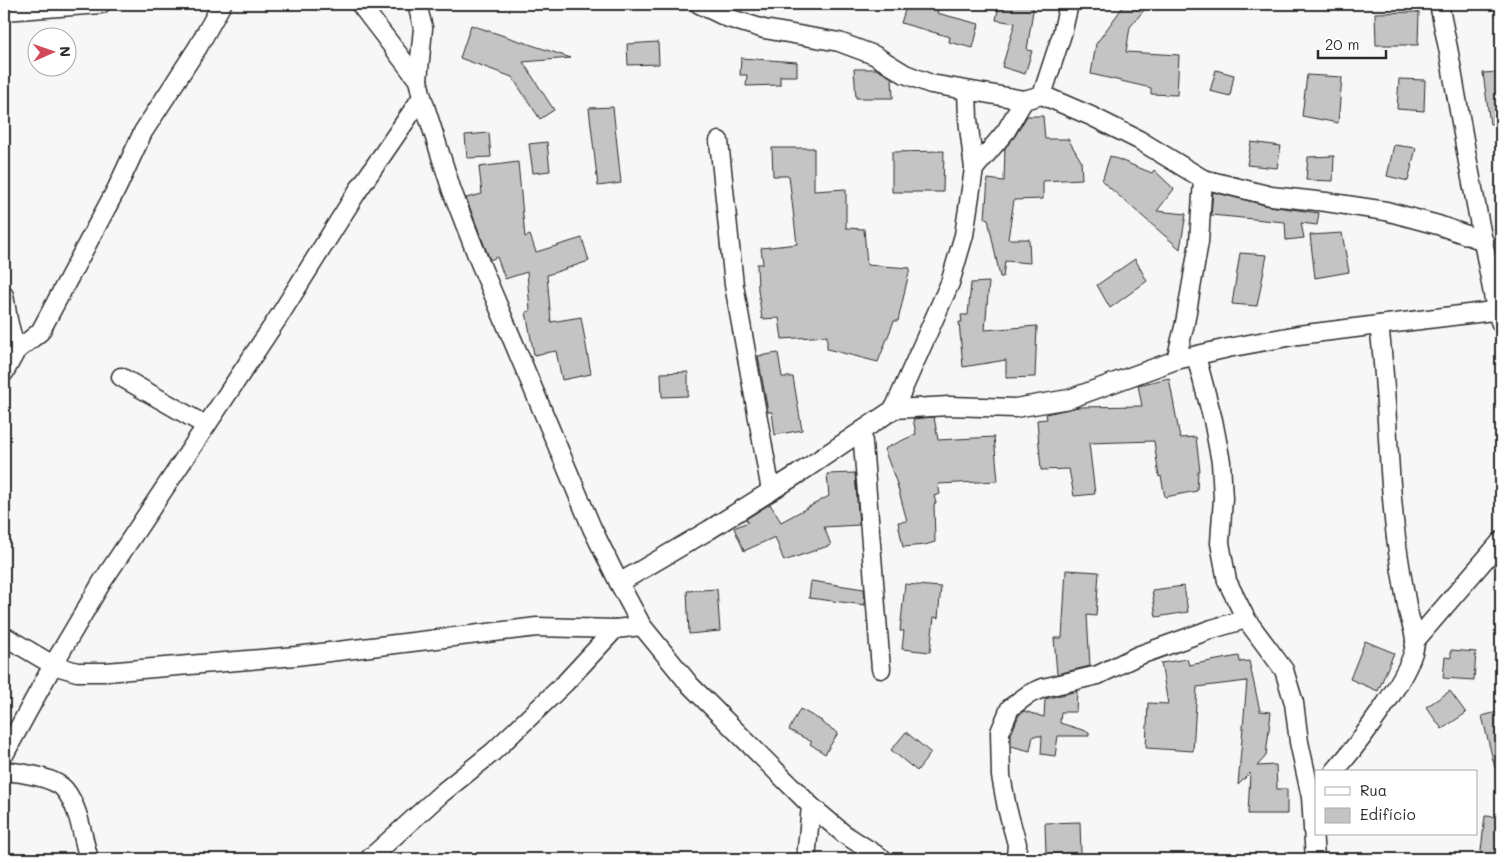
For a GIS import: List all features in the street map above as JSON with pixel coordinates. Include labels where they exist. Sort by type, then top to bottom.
[{"type":"street","points":[[4,11],[101,4]]},
{"type":"street","points":[[4,373],[16,351],[40,332],[117,188],[143,132],[198,47],[222,4]]},
{"type":"street","points":[[360,4],[418,80]]},
{"type":"street","points":[[418,4],[422,28],[418,80],[452,190],[480,263],[592,528],[618,584],[642,626],[690,685],[812,806],[844,834],[883,859]]},
{"type":"street","points":[[699,4],[728,18],[764,29],[839,42],[874,55],[906,74],[931,84],[1024,100],[1042,95],[1091,116],[1139,140],[1203,180],[1271,196],[1386,210],[1438,224],[1484,242]]},
{"type":"street","points":[[1042,95],[1062,34],[1068,4]]},
{"type":"street","points":[[618,584],[709,530],[894,409],[949,406],[1015,408],[1069,399],[1176,360],[1298,335],[1379,325],[1500,315],[1467,157],[1450,53],[1439,4]]},
{"type":"street","points":[[894,409],[950,283],[964,235],[974,169],[968,119],[967,91]]},
{"type":"street","points":[[4,755],[53,665],[102,582],[278,318],[357,192],[422,97]]},
{"type":"street","points":[[974,169],[1006,131],[1024,100]]},
{"type":"street","points":[[719,141],[734,285],[771,490]]},
{"type":"street","points":[[1176,360],[1185,323],[1199,242],[1203,180]]},
{"type":"street","points":[[4,295],[16,351]]},
{"type":"street","points":[[1379,325],[1384,367],[1391,492],[1399,559],[1415,641]]},
{"type":"street","points":[[1196,356],[1213,420],[1221,462],[1223,498],[1220,543],[1226,582],[1246,619],[1284,670],[1294,704],[1299,742],[1314,794],[1315,859]]},
{"type":"street","points":[[121,377],[205,425]]},
{"type":"street","points":[[862,431],[881,669]]},
{"type":"street","points":[[1336,770],[1357,745],[1398,684],[1409,662],[1415,641],[1501,542]]},
{"type":"street","points":[[1016,859],[1017,844],[1001,776],[1000,732],[1010,708],[1028,694],[1043,688],[1098,675],[1137,656],[1246,619]]},
{"type":"street","points":[[4,636],[53,665],[76,672],[106,672],[296,656],[537,627],[615,629],[642,626]]},
{"type":"street","points":[[369,859],[442,793],[492,752],[565,683],[615,629]]},
{"type":"street","points":[[4,771],[22,772],[47,779],[64,788],[75,807],[89,859]]},
{"type":"street","points":[[806,859],[812,806]]},
{"type":"building","points":[[907,4],[940,4],[937,13],[979,24],[973,48],[949,42],[950,37],[901,23]]},
{"type":"building","points":[[999,4],[1034,4],[1027,50],[1032,51],[1025,74],[1002,67],[1015,23],[996,20]]},
{"type":"building","points":[[1125,4],[1149,4],[1130,27],[1126,52],[1179,55],[1177,95],[1151,94],[1151,88],[1091,74],[1096,44]]},
{"type":"building","points":[[1419,12],[1418,45],[1376,45],[1375,13]]},
{"type":"building","points":[[471,25],[571,58],[523,62],[554,110],[540,119],[512,77],[460,58]]},
{"type":"building","points":[[658,42],[659,64],[628,65],[627,44]]},
{"type":"building","points":[[741,58],[797,62],[797,76],[780,76],[780,85],[746,86],[747,75],[740,75]]},
{"type":"building","points":[[854,69],[876,69],[892,78],[893,98],[856,98]]},
{"type":"building","points":[[1216,70],[1234,75],[1230,96],[1210,91]]},
{"type":"building","points":[[1501,72],[1501,123],[1490,124],[1483,73]]},
{"type":"building","points":[[1307,75],[1342,77],[1338,123],[1302,116]]},
{"type":"building","points":[[1399,79],[1425,80],[1424,111],[1397,109]]},
{"type":"building","points":[[613,107],[621,183],[598,186],[589,108]]},
{"type":"building","points":[[1027,116],[1043,116],[1045,139],[1068,139],[1081,161],[1082,179],[1043,181],[1043,199],[1014,200],[1008,239],[1029,239],[1030,263],[1005,261],[1003,277],[1000,277],[988,219],[985,218],[988,179],[1004,181],[1005,148]]},
{"type":"building","points":[[489,133],[491,157],[467,158],[465,135]]},
{"type":"building","points":[[547,142],[550,171],[533,173],[529,144]]},
{"type":"building","points":[[1251,142],[1281,146],[1277,168],[1247,165]]},
{"type":"building","points":[[1394,145],[1416,148],[1408,181],[1387,176]]},
{"type":"building","points":[[772,148],[814,148],[814,191],[846,189],[846,228],[864,229],[867,265],[910,268],[898,321],[894,321],[878,362],[827,349],[827,336],[782,339],[779,318],[762,319],[757,264],[763,264],[761,248],[797,244],[789,176],[773,176]]},
{"type":"building","points":[[944,151],[943,192],[892,192],[892,152]]},
{"type":"building","points":[[1110,156],[1152,173],[1154,170],[1174,189],[1157,211],[1186,214],[1180,249],[1102,181]]},
{"type":"building","points":[[1334,156],[1333,181],[1306,180],[1308,157]]},
{"type":"building","points":[[518,162],[525,237],[530,235],[536,252],[582,238],[589,261],[547,275],[551,322],[581,317],[591,374],[562,380],[556,351],[534,355],[526,312],[530,311],[527,272],[505,279],[497,257],[490,260],[466,198],[482,194],[479,167]]},
{"type":"building","points":[[1213,192],[1269,206],[1319,213],[1317,225],[1301,223],[1304,238],[1286,240],[1285,222],[1211,215]]},
{"type":"building","points":[[1342,233],[1349,272],[1315,278],[1310,235]]},
{"type":"building","points":[[1240,253],[1267,255],[1257,306],[1232,304]]},
{"type":"building","points":[[1135,259],[1147,281],[1110,308],[1097,285]]},
{"type":"building","points":[[989,282],[985,330],[1037,326],[1035,377],[1006,378],[1006,360],[963,367],[959,322],[962,322],[961,315],[968,315],[971,283]]},
{"type":"building","points":[[778,353],[782,377],[793,377],[802,430],[775,435],[772,412],[768,412],[758,356]]},
{"type":"building","points":[[688,372],[688,396],[662,397],[661,373]]},
{"type":"building","points":[[1169,378],[1180,438],[1196,437],[1200,471],[1198,471],[1197,491],[1165,497],[1161,476],[1159,477],[1154,441],[1089,443],[1095,494],[1074,496],[1069,469],[1041,470],[1037,420],[1047,419],[1046,414],[1078,407],[1142,406],[1138,385]]},
{"type":"building","points":[[934,417],[938,440],[994,437],[998,481],[938,484],[940,494],[934,496],[936,503],[934,504],[935,542],[903,547],[898,522],[907,521],[897,484],[884,449],[916,434],[913,419]]},
{"type":"building","points":[[855,473],[859,525],[824,527],[831,545],[784,561],[775,537],[744,551],[734,528],[748,522],[746,519],[770,504],[781,522],[829,496],[827,474]]},
{"type":"building","points":[[1066,570],[1099,572],[1096,616],[1087,615],[1090,666],[1057,674],[1054,638],[1062,638]]},
{"type":"building","points":[[811,581],[864,589],[865,605],[809,598]]},
{"type":"building","points":[[905,584],[941,587],[938,618],[934,617],[930,652],[902,649],[904,631],[900,631]]},
{"type":"building","points":[[1184,586],[1188,612],[1156,617],[1152,590]]},
{"type":"building","points":[[717,589],[720,631],[689,634],[687,591]]},
{"type":"building","points":[[1365,641],[1394,653],[1378,691],[1350,679]]},
{"type":"building","points":[[1451,650],[1476,652],[1474,680],[1443,678],[1445,657],[1451,658]]},
{"type":"building","points":[[1239,656],[1240,662],[1249,661],[1260,711],[1271,712],[1266,756],[1257,766],[1276,765],[1277,789],[1287,789],[1287,814],[1248,814],[1250,773],[1238,785],[1247,681],[1197,687],[1193,751],[1146,748],[1148,703],[1168,704],[1161,663],[1187,659],[1189,665]]},
{"type":"building","points":[[1077,691],[1076,712],[1061,712],[1060,723],[1089,732],[1089,736],[1058,736],[1055,756],[1041,754],[1042,736],[1033,736],[1030,751],[1011,746],[1011,734],[1019,715],[1024,711],[1044,717],[1045,699]]},
{"type":"building","points":[[1450,691],[1466,713],[1442,729],[1426,707]]},
{"type":"building","points":[[800,709],[822,721],[838,733],[825,754],[810,744],[812,742],[789,730]]},
{"type":"building","points":[[1501,711],[1501,767],[1495,768],[1482,716]]},
{"type":"building","points":[[906,732],[931,753],[917,771],[891,750]]},
{"type":"building","points":[[1485,816],[1501,817],[1501,859],[1480,859]]},
{"type":"building","points":[[1080,822],[1081,853],[1046,854],[1045,823]]}]
